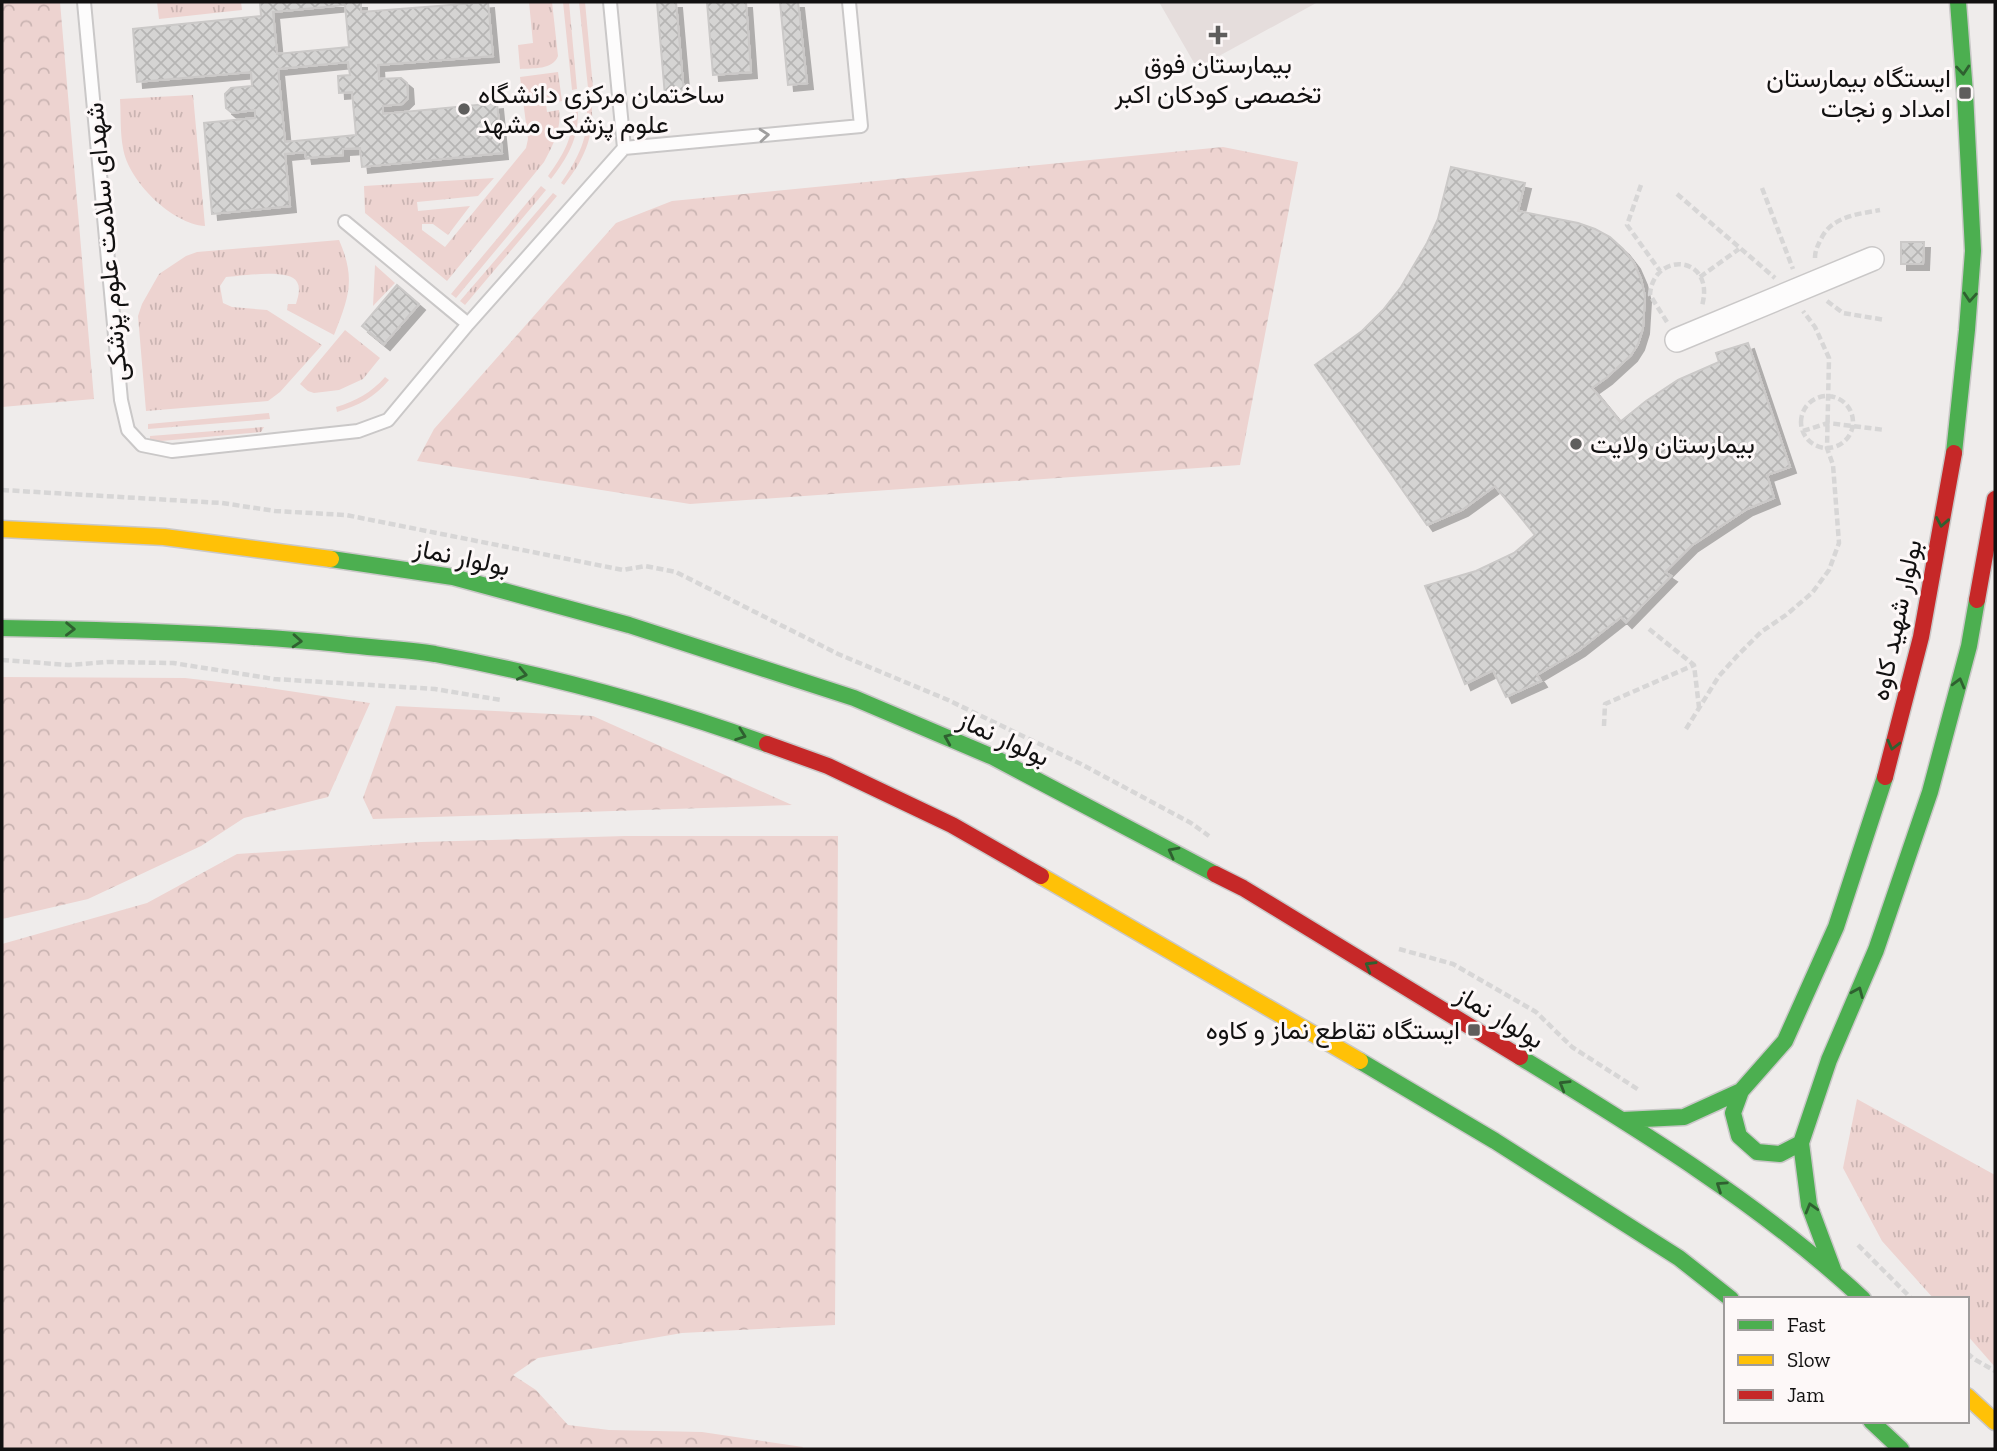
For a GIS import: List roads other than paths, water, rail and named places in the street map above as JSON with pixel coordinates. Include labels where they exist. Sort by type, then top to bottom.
[{"type":"main road","name":"بولوار شهید کاوه","points":[[1623,1120],[1684,1117],[1741,1091],[1785,1041],[1836,927],[1885,778],[1921,637],[1956,442],[1973,251],[1958,2]]},
{"type":"main road","points":[[1834,1272],[1809,1205],[1801,1143],[1829,1060],[1876,950],[1930,792],[1969,646],[1995,499]]},
{"type":"main road","name":"بولوار نماز","points":[[2,529],[164,537],[453,577],[629,625],[854,698],[993,757],[1243,888],[1623,1120],[1728,1191],[1834,1272],[1861,1297]]},
{"type":"main road","points":[[2,628],[165,631],[308,641],[433,654],[602,691],[716,726],[828,766],[952,825],[1483,1133],[1679,1258],[1728,1297]]},
{"type":"main road","points":[[1741,1091],[1732,1114],[1739,1136],[1757,1152],[1780,1154],[1801,1143]]},
{"type":"main road","points":[[1969,1398],[1995,1422]]},
{"type":"main road","points":[[1873,1423],[1901,1449]]},
{"type":"street","points":[[1677,340],[1872,259]]},
{"type":"lane","name":"شهدای سلامت علوم پزشکی","points":[[84,2],[121,400],[128,430],[142,445],[172,451],[358,431],[388,420],[468,324]]},
{"type":"lane","points":[[610,2],[624,148]]},
{"type":"lane","points":[[345,222],[468,324],[624,148],[861,126],[849,2]]},
{"type":"place","name":"بیمارستان فوق تخصصی کودکان اکبر","points":[[1218,35]]},
{"type":"place","name":"ایستگاه بیمارستان امداد و نجات","points":[[1965,93]]},
{"type":"place","name":"ساختمان مرکزی دانشگاه علوم پزشکی مشهد","points":[[464,109]]},
{"type":"place","name":"بیمارستان ولایت","points":[[1576,444]]},
{"type":"place","name":"ایستگاه تقاطع نماز و کاوه","points":[[1474,1030]]}]
